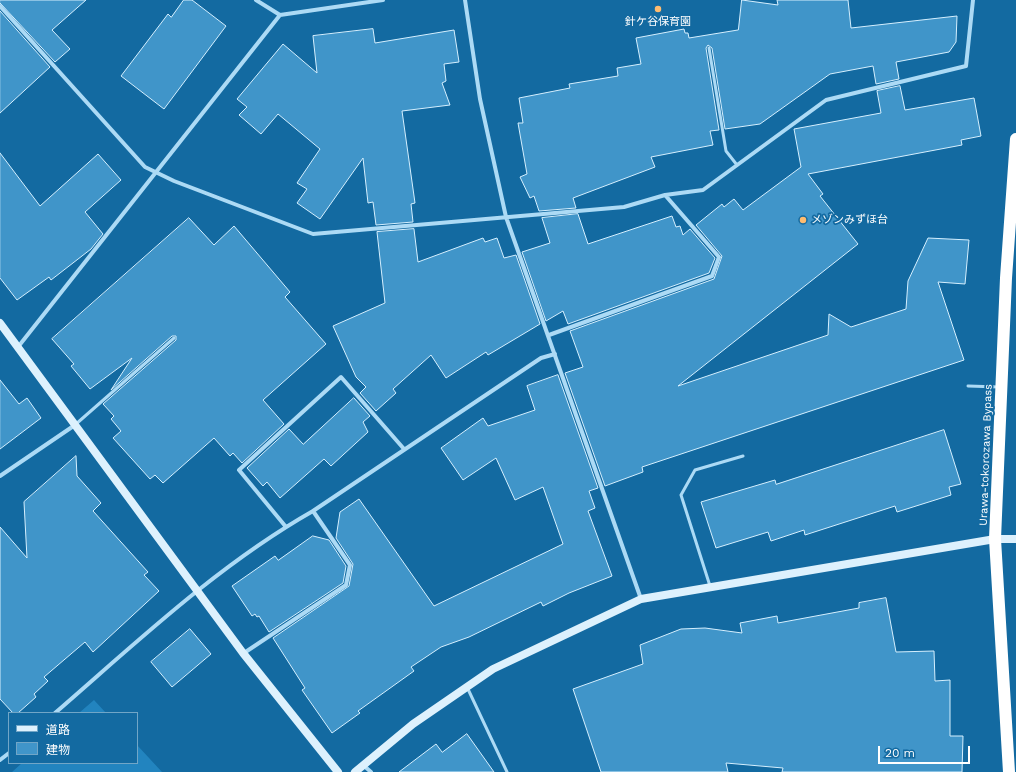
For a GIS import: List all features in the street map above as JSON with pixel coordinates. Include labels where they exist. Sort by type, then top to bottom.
[{"type":"highway","name":"Urawa-tokorozawa Bypass","points":[[1009,772],[995,539],[1006,278],[1016,139]]},
{"type":"street","points":[[256,0],[280,15],[383,0]]},
{"type":"street","points":[[465,0],[480,99],[506,216],[641,599]]},
{"type":"street","points":[[0,6],[145,167],[156,173],[313,234],[506,216],[624,207],[666,194],[703,190],[826,100],[966,66],[973,0]]},
{"type":"street","points":[[18,347],[280,15]]},
{"type":"street","points":[[549,335],[712,276],[719,257],[666,194]]},
{"type":"street","points":[[0,323],[243,653],[338,772]]},
{"type":"street","points":[[56,712],[197,590],[286,527],[313,511],[541,358],[555,354]]},
{"type":"street","points":[[286,527],[239,470],[341,377],[404,449]]},
{"type":"street","points":[[0,476],[74,425]]},
{"type":"street","points":[[243,653],[346,585],[350,565],[313,511]]},
{"type":"street","points":[[355,772],[413,724],[493,669],[641,599],[995,539],[1016,539]]},
{"type":"street","points":[[0,760],[8,754]]},
{"type":"street","points":[[363,765],[371,772]]},
{"type":"lane","points":[[709,48],[726,151],[738,165]]},
{"type":"lane","points":[[74,425],[174,338]]},
{"type":"lane","points":[[968,386],[1001,387]]},
{"type":"lane","points":[[710,587],[681,495],[695,470],[743,456]]},
{"type":"lane","points":[[467,686],[507,772]]},
{"type":"shaded area","points":[[94,700],[105,712],[80,712]]},
{"type":"shaded area","points":[[138,746],[162,772],[12,772],[21,764],[138,764]]},
{"type":"building","points":[[0,0],[86,0],[52,30],[70,49],[55,62],[0,3]]},
{"type":"building","points":[[184,0],[192,0],[226,26],[164,109],[121,76],[168,14],[171,17]]},
{"type":"building","points":[[742,0],[778,5],[777,0],[848,0],[851,28],[957,16],[956,42],[949,52],[896,62],[899,79],[876,84],[873,66],[830,74],[760,124],[725,129],[712,48],[708,45],[706,48],[719,130],[710,131],[713,145],[651,157],[655,167],[573,198],[576,208],[539,211],[534,196],[530,198],[520,177],[527,174],[518,123],[523,123],[519,98],[570,88],[569,84],[618,76],[617,68],[641,64],[636,38],[684,29],[685,33],[688,33],[689,38],[738,30]]},
{"type":"building","points":[[0,11],[50,67],[0,113]]},
{"type":"building","points":[[373,29],[375,43],[454,30],[459,62],[444,64],[446,81],[442,83],[450,105],[402,111],[415,203],[411,204],[413,222],[376,225],[373,202],[368,203],[363,158],[320,219],[297,203],[307,189],[297,183],[320,149],[278,114],[261,134],[239,115],[247,107],[237,99],[283,44],[317,73],[313,36]]},
{"type":"building","points":[[900,86],[905,110],[974,98],[981,136],[961,140],[962,145],[808,174],[823,194],[820,196],[858,244],[678,386],[828,335],[829,314],[851,327],[906,309],[908,281],[928,238],[969,240],[965,284],[938,282],[964,360],[642,467],[643,472],[605,486],[565,373],[583,367],[570,331],[714,279],[722,256],[696,225],[722,204],[724,207],[734,199],[743,210],[801,167],[794,129],[881,113],[877,91]]},
{"type":"building","points":[[0,153],[40,206],[98,154],[121,180],[85,212],[103,234],[91,249],[51,280],[49,277],[17,300],[0,278]]},
{"type":"building","points":[[578,214],[588,244],[672,216],[676,227],[680,226],[683,235],[690,229],[715,258],[709,273],[568,324],[563,311],[546,321],[522,252],[550,243],[542,218]]},
{"type":"building","points":[[189,218],[214,245],[234,226],[290,292],[285,297],[326,344],[263,400],[284,424],[242,463],[233,453],[230,456],[214,438],[163,483],[155,475],[150,479],[113,438],[121,431],[111,419],[114,416],[103,404],[176,340],[176,336],[172,336],[111,390],[132,358],[90,389],[71,366],[74,364],[52,339]]},
{"type":"building","points":[[414,229],[418,262],[483,238],[485,242],[497,238],[504,258],[516,255],[540,324],[488,355],[486,352],[446,378],[431,355],[393,389],[396,393],[376,411],[360,393],[366,387],[356,377],[333,326],[385,303],[377,232]]},
{"type":"building","points":[[558,375],[598,488],[589,491],[595,508],[588,511],[612,576],[569,593],[543,606],[541,602],[469,637],[441,647],[411,667],[414,671],[358,711],[360,713],[332,733],[302,690],[305,688],[273,638],[349,586],[353,564],[336,538],[340,512],[359,499],[434,606],[563,544],[543,487],[515,500],[496,458],[463,480],[441,448],[483,418],[488,426],[535,410],[527,386]]},
{"type":"building","points":[[0,380],[19,404],[27,398],[41,418],[0,449]]},
{"type":"building","points":[[354,398],[370,416],[363,422],[368,432],[331,466],[324,459],[280,498],[267,482],[263,486],[247,468],[289,429],[303,444]]},
{"type":"building","points":[[944,430],[961,484],[949,487],[951,495],[897,512],[895,506],[805,535],[804,530],[771,541],[768,532],[716,548],[701,502],[775,480],[776,484]]},
{"type":"building","points":[[76,456],[77,476],[101,503],[93,511],[148,572],[144,575],[159,591],[93,652],[85,642],[44,677],[48,681],[34,694],[36,697],[19,712],[12,712],[0,699],[0,527],[27,558],[24,502]]},
{"type":"building","points":[[313,536],[329,540],[346,566],[343,583],[269,632],[259,616],[257,617],[255,614],[252,616],[232,586],[275,556],[278,560]]},
{"type":"building","points":[[886,598],[896,652],[934,651],[935,681],[950,680],[950,736],[963,736],[962,772],[782,772],[783,768],[726,763],[728,772],[601,772],[573,689],[643,664],[640,645],[681,629],[705,628],[742,633],[740,623],[777,616],[778,623],[859,608],[859,603]]},
{"type":"building","points":[[190,629],[211,654],[172,687],[151,662]]},
{"type":"building","points":[[467,734],[494,772],[399,772],[436,744],[442,752]]},
{"type":"place","name":"針ケ谷保育園","points":[[658,9]]},
{"type":"place","name":"メゾンみずほ台","points":[[803,220]]}]
